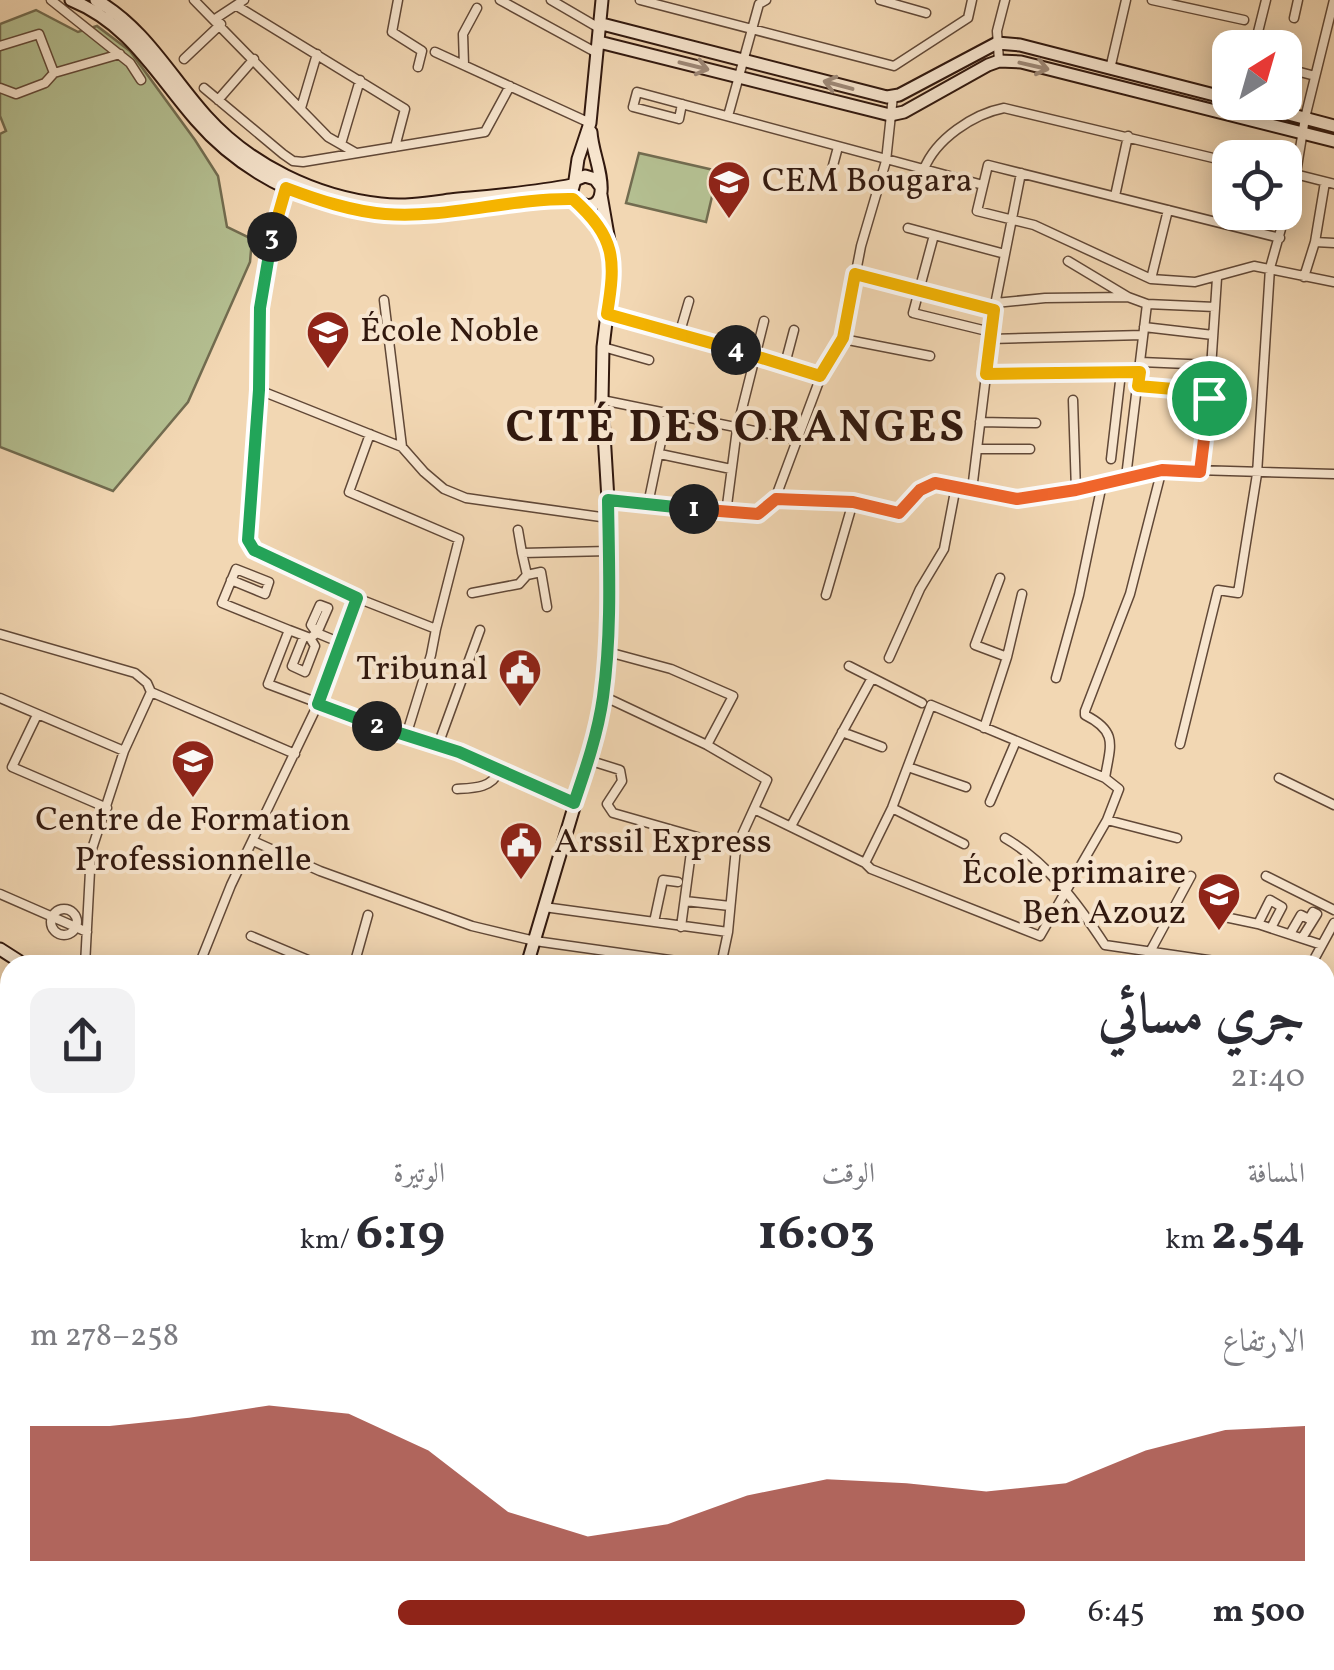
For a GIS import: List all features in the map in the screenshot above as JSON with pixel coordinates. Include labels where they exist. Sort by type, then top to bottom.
[{"type":"main road","points":[[71,0],[95,2],[136,29],[210,120],[234,143],[294,180],[386,205],[537,192],[590,176],[601,191]]},
{"type":"main road","points":[[602,0],[590,123],[574,182],[577,202],[612,251]]},
{"type":"main road","points":[[95,2],[140,48],[208,133],[247,166],[286,188],[320,200],[386,214],[419,214],[542,199],[596,203],[601,191]]},
{"type":"main road","points":[[600,37],[744,61],[893,96],[998,43],[1212,94]]},
{"type":"main road","points":[[600,37],[739,78],[890,114],[904,112],[999,60],[1021,62],[1334,141]]},
{"type":"main road","points":[[1302,117],[1334,126]]},
{"type":"main road","points":[[530,955],[588,760],[603,696],[608,652],[609,518],[602,400],[612,251],[590,123]]},
{"type":"street","points":[[51,0],[120,54],[141,80]]},
{"type":"street","points":[[194,0],[328,137],[356,154]]},
{"type":"street","points":[[398,0],[392,32],[422,51],[418,66]]},
{"type":"street","points":[[500,0],[600,37]]},
{"type":"street","points":[[551,0],[600,37]]},
{"type":"street","points":[[640,0],[894,66],[968,18],[972,0]]},
{"type":"street","points":[[728,116],[759,4],[766,0]]},
{"type":"street","points":[[880,0],[926,13]]},
{"type":"street","points":[[999,60],[997,31],[1004,0]]},
{"type":"street","points":[[1110,68],[1126,0]]},
{"type":"street","points":[[1152,0],[1244,20]]},
{"type":"street","points":[[1258,30],[1266,0]]},
{"type":"street","points":[[1294,18],[1298,0]]},
{"type":"street","points":[[1301,140],[1315,76],[1330,42],[1334,0]]},
{"type":"street","points":[[184,58],[240,3],[405,109],[395,147]]},
{"type":"street","points":[[464,64],[463,34],[477,8]]},
{"type":"street","points":[[0,46],[39,34],[54,73]]},
{"type":"street","points":[[436,52],[590,123]]},
{"type":"street","points":[[0,88],[16,94],[45,84],[54,73],[120,54]]},
{"type":"street","points":[[301,108],[317,54]]},
{"type":"street","points":[[218,100],[254,59]]},
{"type":"street","points":[[1302,73],[1315,76]]},
{"type":"street","points":[[341,144],[360,80]]},
{"type":"street","points":[[204,88],[293,161],[485,132],[510,86]]},
{"type":"street","points":[[682,104],[679,118],[634,107],[637,92],[728,116],[886,161],[984,185]]},
{"type":"street","points":[[608,500],[758,514],[776,499],[820,376],[843,338],[855,274],[886,161],[893,96]]},
{"type":"street","points":[[924,169],[948,136],[979,117],[1004,108],[1212,157]]},
{"type":"street","points":[[1114,196],[1128,136]]},
{"type":"street","points":[[828,184],[838,147]]},
{"type":"street","points":[[1280,238],[988,165],[977,211],[1034,225],[1151,278],[1176,283],[1217,278],[1254,266],[1334,282]]},
{"type":"street","points":[[972,490],[995,306],[1021,173]]},
{"type":"street","points":[[1302,178],[1330,183],[1304,277]]},
{"type":"street","points":[[286,188],[263,278],[248,540],[254,550],[357,598],[436,628]]},
{"type":"street","points":[[1151,278],[1168,210]]},
{"type":"street","points":[[908,228],[1006,254]]},
{"type":"street","points":[[1180,744],[1218,590],[1238,593],[1257,474],[1270,268],[1282,230]]},
{"type":"street","points":[[934,235],[913,313],[991,336],[1143,331],[1214,335]]},
{"type":"street","points":[[1315,242],[1334,244]]},
{"type":"street","points":[[1068,261],[1147,304],[1215,307]]},
{"type":"street","points":[[855,274],[918,292],[995,306],[1045,298],[1128,297]]},
{"type":"street","points":[[1200,472],[1217,278]]},
{"type":"street","points":[[384,300],[402,447]]},
{"type":"street","points":[[679,334],[689,300]]},
{"type":"street","points":[[1126,477],[1147,304]]},
{"type":"street","points":[[607,314],[820,376]]},
{"type":"street","points":[[726,513],[737,429],[764,321]]},
{"type":"street","points":[[785,364],[794,330]]},
{"type":"street","points":[[843,338],[930,356]]},
{"type":"street","points":[[603,347],[649,360]]},
{"type":"street","points":[[1141,362],[1211,365]]},
{"type":"street","points":[[986,374],[1140,372]]},
{"type":"street","points":[[1112,459],[1121,373]]},
{"type":"street","points":[[1138,386],[1209,392]]},
{"type":"street","points":[[259,390],[402,447],[444,490],[466,498],[609,518]]},
{"type":"street","points":[[602,400],[798,440]]},
{"type":"street","points":[[1074,400],[1076,490]]},
{"type":"street","points":[[648,504],[667,413]]},
{"type":"street","points":[[980,422],[1036,423]]},
{"type":"street","points":[[370,434],[349,492],[460,539],[406,736]]},
{"type":"street","points":[[978,449],[1030,449]]},
{"type":"street","points":[[660,454],[731,469]]},
{"type":"street","points":[[776,499],[853,502],[899,513],[926,485],[956,486],[1017,499],[1162,470],[1334,474]]},
{"type":"street","points":[[1105,778],[1111,741],[1105,728],[1085,715],[1085,711],[1130,594],[1162,470]]},
{"type":"street","points":[[1056,678],[1079,596],[1102,484]]},
{"type":"street","points":[[890,658],[920,589],[944,548],[956,486]]},
{"type":"street","points":[[826,596],[853,502]]},
{"type":"street","points":[[518,530],[527,576]]},
{"type":"street","points":[[522,554],[609,551]]},
{"type":"street","points":[[231,580],[265,594],[269,582],[236,569],[231,580],[222,603],[290,630],[341,642]]},
{"type":"street","points":[[472,594],[520,584],[527,576],[541,572],[548,608]]},
{"type":"street","points":[[1000,578],[975,645],[1007,657]]},
{"type":"street","points":[[984,728],[1022,594]]},
{"type":"street","points":[[202,955],[318,704],[357,598]]},
{"type":"street","points":[[290,630],[268,684],[438,745],[574,803]]},
{"type":"street","points":[[438,745],[480,630]]},
{"type":"street","points":[[0,634],[135,673],[147,683],[150,692],[124,751],[90,859],[86,955]]},
{"type":"street","points":[[608,652],[671,669],[733,696],[707,744]]},
{"type":"street","points":[[848,666],[922,703]]},
{"type":"street","points":[[791,826],[872,678]]},
{"type":"street","points":[[150,692],[295,754]]},
{"type":"street","points":[[603,696],[707,744],[766,780],[736,848],[723,955]]},
{"type":"street","points":[[0,698],[124,751]]},
{"type":"street","points":[[754,809],[865,863],[870,869],[1040,936],[1107,820],[1119,789],[1105,778],[931,704],[892,808],[865,863]]},
{"type":"street","points":[[37,715],[12,767],[107,808]]},
{"type":"street","points":[[842,732],[882,747]]},
{"type":"street","points":[[990,802],[1016,741]]},
{"type":"street","points":[[588,760],[620,770],[622,781],[607,804],[613,812],[736,848]]},
{"type":"street","points":[[908,767],[966,788]]},
{"type":"street","points":[[458,789],[484,786],[499,771]]},
{"type":"street","points":[[1279,778],[1334,805]]},
{"type":"street","points":[[892,808],[964,844]]},
{"type":"street","points":[[1107,820],[1177,838]]},
{"type":"street","points":[[682,927],[693,836]]},
{"type":"street","points":[[1005,838],[1019,846],[1067,891],[1105,945],[1169,955]]},
{"type":"street","points":[[253,840],[472,926],[535,941],[634,955]]},
{"type":"street","points":[[1151,950],[1191,876]]},
{"type":"street","points":[[1266,876],[1334,910]]},
{"type":"street","points":[[654,922],[664,880],[678,882]]},
{"type":"street","points":[[0,894],[87,932]]},
{"type":"street","points":[[1258,924],[1270,900],[1282,907],[1271,928]]},
{"type":"street","points":[[685,901],[730,906]]},
{"type":"street","points":[[544,907],[728,932]]},
{"type":"street","points":[[1290,934],[1301,915],[1309,919],[1313,912],[1317,914],[1302,938]]},
{"type":"street","points":[[357,955],[368,915]]},
{"type":"street","points":[[1220,916],[1258,924],[1322,946]]},
{"type":"street","points":[[1317,955],[1333,929]]},
{"type":"street","points":[[250,936],[296,955]]},
{"type":"green space","points":[[36,10],[78,32],[97,26],[130,51],[218,176],[227,227],[252,239],[250,262],[188,402],[113,491],[0,447],[0,134],[6,131],[0,116],[0,24]]},
{"type":"green space","points":[[639,153],[718,171],[706,222],[626,203]]},
{"type":"place","name":"CEM Bougara","points":[[729,220]]},
{"type":"place","name":"École Noble","points":[[328,370]]},
{"type":"place","name":"Tribunal","points":[[520,708]]},
{"type":"place","name":"Centre de Formation Professionnelle","points":[[193,799]]},
{"type":"place","name":"Arssil Express","points":[[521,881]]},
{"type":"place","name":"École primaire Ben Azouz","points":[[1219,932]]},
{"type":"district","name":"CITÉ DES ORANGES","points":[[736,429]]},
{"type":"route","points":[[286,188],[369,212],[406,215],[573,199],[612,251],[607,314],[820,376],[843,338],[855,274],[994,310],[986,374],[1140,372],[1138,386],[1209,392],[1209,398],[1200,472],[1162,470],[1017,499],[935,483],[926,485],[899,513],[853,502],[776,499],[758,514],[746,515],[608,500],[608,652],[597,730],[574,803],[459,752],[318,704],[357,598],[254,550],[248,540],[263,278],[286,188]]}]
